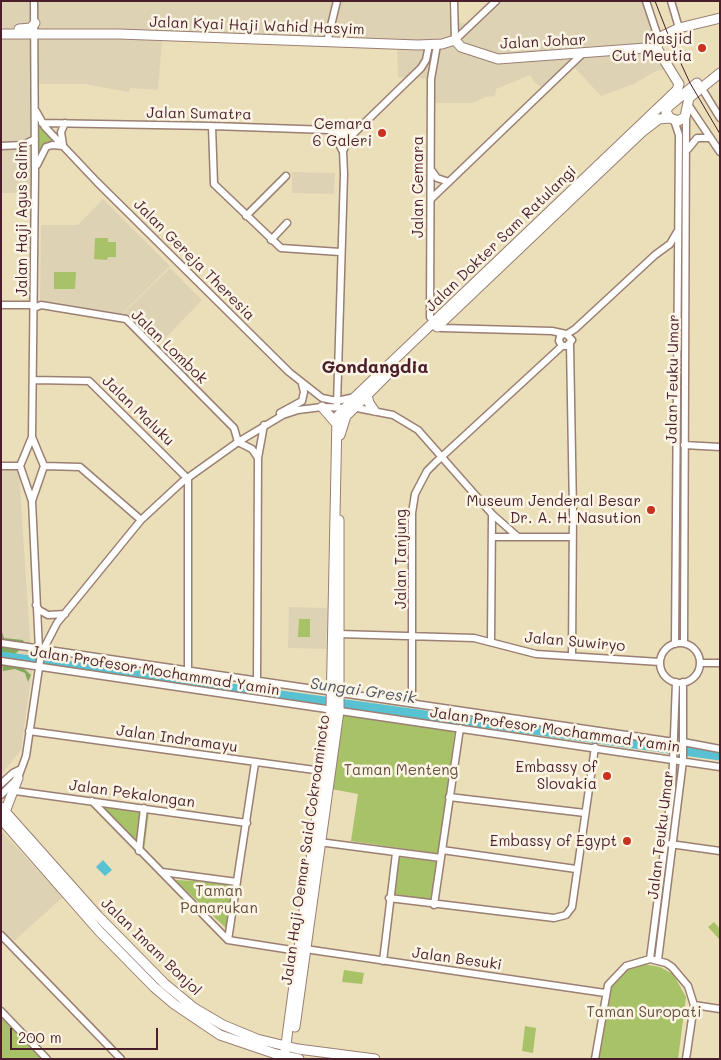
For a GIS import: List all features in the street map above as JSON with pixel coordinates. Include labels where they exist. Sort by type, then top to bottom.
[{"type":"main road","name":"Jalan Johar","points":[[638,48],[678,28],[720,18]]},
{"type":"main road","points":[[1,28],[30,28],[35,23]]},
{"type":"main road","name":"Jalan Kyai Haji Wahid Hasyim","points":[[1,34],[119,34],[433,45],[454,40]]},
{"type":"main road","points":[[658,37],[656,41],[658,50]]},
{"type":"main road","name":"Jalan Johar","points":[[454,40],[462,47],[498,59],[556,56],[638,48],[658,50]]},
{"type":"main road","name":"Jalan Dokter Sam Ratulangi","points":[[341,410],[367,395],[435,325],[603,164],[677,90],[679,84],[658,50]]},
{"type":"main road","points":[[672,119],[666,112],[668,107],[720,66]]},
{"type":"main road","points":[[686,116],[689,98],[720,73]]},
{"type":"main road","name":"Jalan Dokter Sam Ratulangi","points":[[603,164],[656,120],[679,120],[686,116]]},
{"type":"main road","name":"Jalan Dokter Sam Ratulangi","points":[[341,410],[435,325]]},
{"type":"main road","points":[[367,395],[368,403],[374,410]]},
{"type":"main road","points":[[322,402],[341,410]]},
{"type":"main road","name":"Jalan Haji Oemar Said Cokroaminoto","points":[[302,950],[319,842],[335,710],[339,634],[341,410]]},
{"type":"main road","name":"Jalan Haji Oemar Said Cokroaminoto","points":[[336,693],[331,623],[341,410]]},
{"type":"main road","name":"Jalan Haji Oemar Said Cokroaminoto","points":[[289,1055],[322,771],[335,710]]},
{"type":"main road","points":[[3,813],[15,791],[20,774]]},
{"type":"main road","name":"Jalan Imam Bonjol","points":[[3,813],[96,914],[183,1000],[212,1019],[289,1055],[375,1059]]},
{"type":"street","name":"Jalan Haji Agus Salim","points":[[20,466],[32,437],[35,173],[34,1]]},
{"type":"street","points":[[327,42],[337,1]]},
{"type":"street","points":[[454,1],[454,40]]},
{"type":"street","name":"Jalan Kyai Haji Wahid Hasyim","points":[[454,40],[496,1]]},
{"type":"street","points":[[646,1],[658,37]]},
{"type":"street","points":[[671,1],[678,28]]},
{"type":"street","points":[[342,151],[350,137],[424,66],[433,45]]},
{"type":"street","name":"Jalan Cemara","points":[[433,45],[431,78],[430,311],[435,325]]},
{"type":"street","points":[[431,199],[581,54]]},
{"type":"street","points":[[556,56],[561,58],[564,70]]},
{"type":"street","points":[[416,73],[424,73],[431,78]]},
{"type":"street","points":[[702,88],[720,118]]},
{"type":"street","points":[[687,103],[720,152]]},
{"type":"street","name":"Jalan Gereja Theresia","points":[[35,107],[42,123],[63,146],[322,402]]},
{"type":"street","name":"Jalan Teuku Umar","points":[[684,643],[686,116]]},
{"type":"street","name":"Jalan Teuku Umar","points":[[672,119],[679,135],[674,536],[675,644]]},
{"type":"street","name":"Jalan Sumatra","points":[[42,123],[212,126],[333,131],[343,134],[356,132]]},
{"type":"street","points":[[35,173],[43,150],[52,145],[63,146],[61,132],[64,124]]},
{"type":"street","points":[[212,126],[213,183],[246,216],[271,240],[285,250],[340,252]]},
{"type":"street","points":[[333,131],[342,151]]},
{"type":"street","points":[[687,152],[690,144],[697,138],[710,138]]},
{"type":"street","points":[[1,146],[23,145],[35,139]]},
{"type":"street","points":[[23,145],[35,153]]},
{"type":"street","name":"Jalan Haji Oemar Said Cokroaminoto","points":[[341,410],[337,392],[342,151]]},
{"type":"street","points":[[431,170],[437,178],[448,182]]},
{"type":"street","points":[[246,216],[286,176]]},
{"type":"street","points":[[271,240],[287,223]]},
{"type":"street","points":[[565,340],[662,249],[672,242],[679,228]]},
{"type":"street","points":[[662,249],[677,256],[686,256]]},
{"type":"street","name":"Jalan Lombok","points":[[1,305],[41,305],[126,320],[234,428],[238,442],[252,449],[258,458]]},
{"type":"street","points":[[435,325],[461,330],[551,331],[565,340],[569,354],[573,440],[572,656]]},
{"type":"street","name":"Jalan Tanjung","points":[[412,703],[413,504],[420,482],[442,456],[565,340]]},
{"type":"street","points":[[676,344],[685,345]]},
{"type":"street","name":"Jalan Maluku","points":[[33,380],[89,381],[188,477]]},
{"type":"street","points":[[41,652],[52,631],[141,520],[188,477],[302,401],[304,392],[301,383]]},
{"type":"street","points":[[267,423],[322,402],[337,392]]},
{"type":"street","points":[[322,402],[341,410],[374,410],[403,419],[418,430],[492,514],[518,537]]},
{"type":"street","points":[[257,680],[258,458],[267,423]]},
{"type":"street","points":[[675,434],[684,434]]},
{"type":"street","name":"Jalan Haji Agus Salim","points":[[32,437],[44,466]]},
{"type":"street","points":[[684,446],[720,447]]},
{"type":"street","points":[[1,466],[20,466],[32,501],[36,605],[41,652],[26,756],[20,774],[1,795]]},
{"type":"street","points":[[32,501],[44,466],[80,467],[141,520]]},
{"type":"street","points":[[188,477],[188,670]]},
{"type":"street","points":[[179,485],[188,493]]},
{"type":"street","points":[[491,642],[492,514]]},
{"type":"street","points":[[674,536],[684,536]]},
{"type":"street","points":[[492,537],[572,537]]},
{"type":"street","points":[[36,605],[39,610],[48,615],[65,614]]},
{"type":"street","points":[[52,631],[52,641],[56,651]]},
{"type":"street","name":"Jalan Suwiryo","points":[[339,634],[474,638],[536,654],[660,662]]},
{"type":"street","points":[[1,643],[41,652],[56,651],[257,680],[674,744]]},
{"type":"street","points":[[684,643],[696,650],[700,663],[697,674],[683,682],[676,682],[664,675],[660,662],[664,650],[675,644],[684,643]]},
{"type":"street","name":"Jalan Profesor Mochammad Yamin","points":[[1,661],[683,760],[720,768]]},
{"type":"street","points":[[700,663],[720,663]]},
{"type":"street","name":"Jalan Teuku Umar","points":[[658,960],[670,844],[675,759],[676,682]]},
{"type":"street","name":"Jalan Teuku Umar","points":[[650,959],[683,760],[683,682]]},
{"type":"street","points":[[434,905],[460,728]]},
{"type":"street","name":"Jalan Indramayu","points":[[29,731],[322,771]]},
{"type":"street","points":[[683,744],[720,749]]},
{"type":"street","points":[[389,898],[434,905],[561,918],[570,912],[595,748]]},
{"type":"street","points":[[228,940],[255,762]]},
{"type":"street","points":[[1,784],[13,774],[20,774]]},
{"type":"street","name":"Jalan Pekalongan","points":[[15,791],[247,823]]},
{"type":"street","points":[[449,797],[585,812]]},
{"type":"street","points":[[92,801],[228,940]]},
{"type":"street","points":[[139,851],[144,808]]},
{"type":"street","points":[[319,842],[441,858]]},
{"type":"street","points":[[670,844],[720,851]]},
{"type":"street","points":[[442,850],[576,869]]},
{"type":"street","points":[[382,961],[396,853]]},
{"type":"street","points":[[162,872],[237,882]]},
{"type":"street","points":[[1,935],[121,1059]]},
{"type":"street","name":"Jalan Besuki","points":[[228,940],[605,993]]},
{"type":"street","points":[[594,1059],[605,993],[613,978],[626,966],[650,959],[658,960],[672,967],[684,978],[694,1005],[686,1059]]},
{"type":"street","points":[[694,1005],[720,1009]]},
{"type":"street","points":[[1,1011],[47,1059]]},
{"type":"shaded area","points":[[1,1],[448,1],[450,22],[478,24],[500,1],[644,1],[665,70],[656,71],[634,84],[601,96],[573,66],[545,89],[535,83],[530,75],[496,89],[495,96],[485,97],[472,103],[435,103],[434,79],[398,77],[397,48],[162,40],[158,90],[130,88],[129,92],[84,84],[30,84],[31,193],[1,193]]},
{"type":"shaded area","points":[[292,172],[335,173],[334,194],[292,193]]},
{"type":"shaded area","points":[[103,199],[170,266],[122,314],[40,300],[41,225],[78,225]]},
{"type":"shaded area","points":[[170,268],[202,300],[157,347],[123,314]]},
{"type":"shaded area","points":[[1,465],[19,470],[32,671],[21,750],[1,775]]},
{"type":"shaded area","points":[[289,607],[327,608],[326,649],[288,648]]},
{"type":"shaded area","points":[[1,831],[63,897],[14,941],[1,928]]},
{"type":"green space","points":[[38,119],[57,143],[43,147],[38,156]]},
{"type":"green space","points":[[95,238],[108,238],[108,242],[116,242],[116,257],[108,257],[107,260],[94,259]]},
{"type":"green space","points":[[54,272],[76,272],[75,289],[54,289]]},
{"type":"green space","points":[[299,619],[310,619],[310,637],[298,637]]},
{"type":"green space","points":[[1,629],[4,638],[23,640],[25,645],[15,654],[1,654]]},
{"type":"green space","points":[[1,656],[10,659],[22,657],[30,661],[30,663],[22,667],[31,675],[28,682],[25,673],[15,669],[3,671]]},
{"type":"green space","name":"Taman Menteng","points":[[340,714],[455,728],[440,854],[351,841],[358,794],[331,789]]},
{"type":"green space","points":[[98,804],[149,812],[144,850]]},
{"type":"green space","points":[[399,857],[439,862],[433,900],[394,894]]},
{"type":"green space","name":"Taman Panarukan","points":[[175,880],[238,883],[231,933]]},
{"type":"green space","points":[[714,922],[720,929],[720,940],[708,927]]},
{"type":"green space","name":"Taman Suropati","points":[[643,964],[660,967],[673,974],[686,997],[678,1059],[598,1059],[608,989],[627,968]]},
{"type":"green space","points":[[344,970],[364,973],[362,984],[342,982]]},
{"type":"green space","points":[[1,1015],[44,1059],[4,1059],[1,1056]]},
{"type":"green space","points":[[525,1026],[536,1028],[533,1053],[522,1051]]},
{"type":"water","points":[[103,860],[112,870],[105,876],[96,867]]},
{"type":"waterway","name":"Sungai Gresik","points":[[1,656],[720,756]]},
{"type":"railway","points":[[655,1],[690,83],[720,134]]},
{"type":"place","name":"Masjid Cut Meutia","points":[[702,48]]},
{"type":"place","name":"Cemara 6 Galeri","points":[[382,133]]},
{"type":"place","name":"Museum Jenderal Besar Dr. A. H. Nasution","points":[[651,510]]},
{"type":"place","name":"Embassy of Slovakia","points":[[607,776]]},
{"type":"place","name":"Embassy of Egypt","points":[[627,841]]},
{"type":"district","name":"Gondangdia","points":[[375,367]]}]
